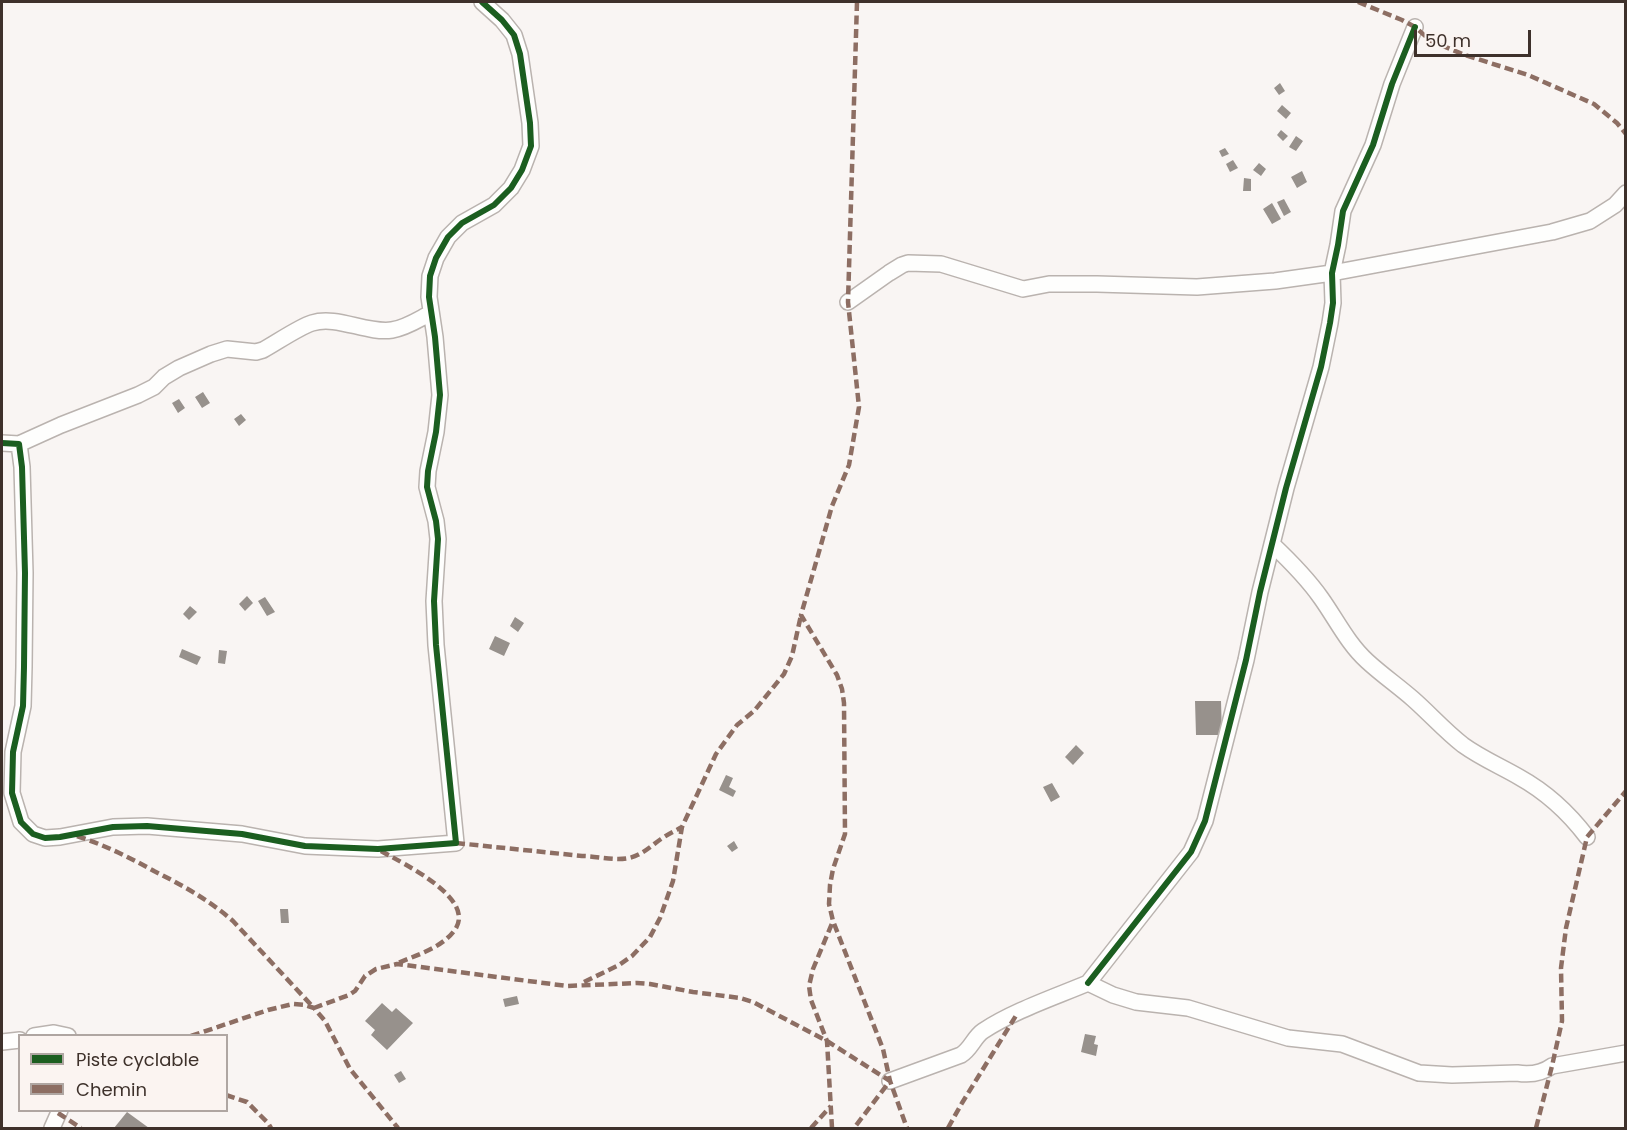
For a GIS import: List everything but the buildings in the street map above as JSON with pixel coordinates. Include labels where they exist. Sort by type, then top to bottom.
[{"type":"street","points":[[19,444],[22,467],[25,573],[24,667],[23,706],[13,752],[12,793],[21,822],[33,834],[45,838],[60,837],[113,827],[147,826],[242,834],[315,846],[378,849],[456,843],[436,645],[434,601],[438,539],[427,487],[440,395],[429,297],[430,276],[436,258],[448,237],[462,223],[494,205],[512,188],[531,146],[528,101],[520,54],[514,35],[482,2]]},
{"type":"street","points":[[890,1081],[961,1055],[982,1032],[1088,983],[1191,852],[1200,835],[1246,660],[1286,488],[1321,367],[1330,323],[1332,273],[1343,211],[1373,145],[1392,84],[1415,27]]},
{"type":"street","points":[[848,302],[889,273],[908,263],[941,264],[1023,289],[1049,284],[1197,287],[1275,281],[1515,240],[1578,226],[1615,205],[1626,193]]},
{"type":"street","points":[[2,443],[19,444],[138,395],[154,387],[164,377],[179,368],[211,354],[237,349],[256,352],[311,323],[340,323],[391,330],[404,327],[431,313]]},
{"type":"street","points":[[1272,544],[1304,576],[1367,662],[1414,700],[1463,745],[1545,794],[1570,814],[1587,837]]},
{"type":"street","points":[[1088,983],[1113,995],[1136,1002],[1188,1008],[1288,1038],[1342,1044],[1419,1073],[1434,1075],[1533,1074],[1545,1071],[1552,1066],[1626,1053]]},
{"type":"street","points":[[44,1034],[61,1034]]},
{"type":"street","points":[[2,1042],[18,1040]]},
{"type":"street","points":[[52,1128],[59,1112]]},
{"type":"marked path","points":[[857,2],[848,302],[859,407],[849,465],[832,506],[801,615],[837,675],[844,703],[845,834],[833,869],[829,904],[833,921],[883,1049],[890,1081],[907,1128]]},
{"type":"marked path","points":[[1358,2],[1402,20],[1415,27],[1431,41],[1465,55],[1528,75],[1594,104],[1617,123],[1626,134]]},
{"type":"marked path","points":[[584,982],[619,965],[632,956],[650,937],[660,918],[673,881],[682,827],[716,754],[737,725],[754,711],[784,674],[792,656],[801,615]]},
{"type":"marked path","points":[[1536,1128],[1562,1021],[1561,968],[1566,928],[1587,837],[1626,791]]},
{"type":"marked path","points":[[456,843],[623,859],[638,855],[682,827]]},
{"type":"marked path","points":[[77,836],[135,861],[185,887],[214,906],[233,921],[314,1008],[349,995],[355,991],[365,976],[376,969],[397,964],[567,986],[650,984],[753,1002],[827,1041],[890,1081],[854,1128]]},
{"type":"marked path","points":[[381,851],[435,884],[456,907],[459,919],[449,937],[428,950],[398,963]]},
{"type":"marked path","points":[[832,1128],[827,1041],[811,1000],[809,986],[813,969],[833,921]]},
{"type":"marked path","points":[[197,1034],[293,1004],[314,1008],[325,1021],[350,1069],[398,1128]]},
{"type":"marked path","points":[[948,1128],[1017,1014]]},
{"type":"marked path","points":[[228,1096],[247,1102],[271,1128]]},
{"type":"marked path","points":[[811,1128],[831,1106]]},
{"type":"marked path","points":[[58,1113],[81,1128]]},
{"type":"cycle path","points":[[2,443],[19,444],[22,467],[25,573],[23,706],[13,752],[12,793],[21,822],[33,834],[45,838],[60,837],[113,827],[147,826],[242,834],[305,846],[378,849],[456,843],[436,645],[434,601],[438,539],[427,487],[440,395],[429,297],[430,276],[436,258],[448,237],[462,223],[494,205],[511,188],[522,170],[531,146],[520,54],[514,35],[502,20],[482,2]]},
{"type":"cycle path","points":[[1088,983],[1191,852],[1205,821],[1286,488],[1321,367],[1333,303],[1332,273],[1343,211],[1373,145],[1392,84],[1415,27]]}]
